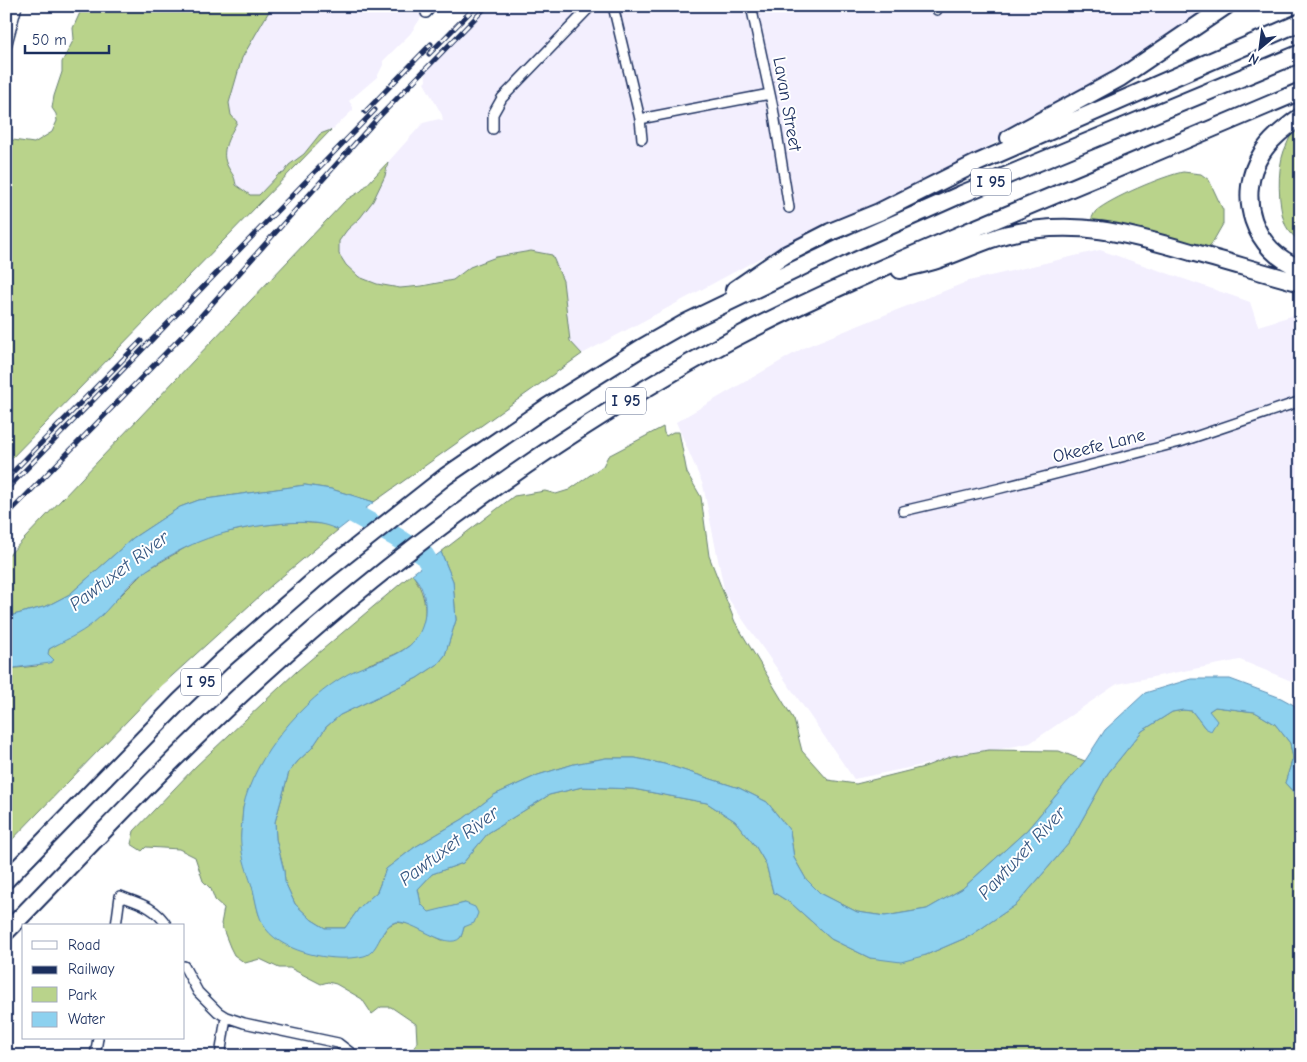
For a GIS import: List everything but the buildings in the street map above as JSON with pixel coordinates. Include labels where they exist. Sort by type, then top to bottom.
[{"type":"highway","points":[[687,322],[785,254],[1101,89],[1141,65],[1226,6]]},
{"type":"highway","points":[[830,232],[879,212],[998,153],[1301,22]]},
{"type":"highway","name":"I 95","points":[[6,880],[199,683],[317,578],[446,476],[547,407],[687,322],[818,259],[905,219],[1301,53]]},
{"type":"highway","name":"I 95","points":[[6,932],[215,719],[305,638],[391,565],[524,467],[617,407],[731,340],[840,286],[1301,91]]},
{"type":"highway","points":[[1301,116],[1279,134],[1262,152],[1253,172],[1249,201],[1253,223],[1264,242],[1279,256],[1301,268]]},
{"type":"highway","points":[[840,286],[937,260],[1009,234],[1044,229],[1076,228],[1106,230],[1135,236],[1301,283]]},
{"type":"street","points":[[6,47],[17,6]]},
{"type":"street","points":[[492,129],[493,114],[502,98],[591,6]]},
{"type":"street","points":[[613,6],[640,119],[642,139]]},
{"type":"street","name":"Lavan Street","points":[[751,6],[770,94],[789,208]]},
{"type":"street","points":[[640,119],[770,94]]},
{"type":"street","name":"Okeefe Lane","points":[[903,511],[1180,442],[1301,401]]},
{"type":"street","points":[[116,924],[120,896],[149,907],[162,918],[165,924]]},
{"type":"street","points":[[185,968],[198,992],[218,1012],[226,1017],[244,1023],[338,1043],[354,1056]]},
{"type":"street","points":[[220,1056],[226,1017]]},
{"type":"street","points":[[95,1056],[98,1040]]},
{"type":"shaded area","points":[[276,6],[432,6],[423,15],[410,34],[383,61],[377,77],[349,101],[353,110],[332,130],[320,134],[304,154],[289,165],[284,173],[279,174],[259,195],[250,195],[236,185],[234,175],[228,167],[224,150],[237,122],[231,115],[229,103],[242,58],[268,13]]},
{"type":"shaded area","points":[[484,6],[1222,6],[1103,86],[1014,131],[969,158],[870,209],[861,209],[812,230],[582,354],[570,341],[563,281],[470,267],[453,280],[400,288],[377,284],[359,277],[346,265],[339,254],[339,241],[347,230],[360,218],[388,162],[423,123],[439,119],[443,121],[442,115],[424,83],[426,81],[425,67]]},
{"type":"shaded area","points":[[1100,250],[1250,302],[1258,326],[1301,313],[1301,685],[1240,660],[1117,684],[1030,743],[854,779],[725,594],[703,485],[676,422],[805,347],[969,281]]},
{"type":"green space","points":[[83,6],[276,6],[268,13],[242,58],[229,103],[231,115],[237,122],[226,144],[226,161],[236,185],[250,195],[259,195],[279,174],[284,173],[289,165],[304,154],[320,134],[331,130],[6,464],[6,139],[34,143],[52,132],[57,121],[56,114],[52,108],[62,72],[62,62],[74,39],[73,28]]},
{"type":"green space","points":[[1301,115],[1301,242],[1285,224],[1279,188],[1280,167],[1284,151]]},
{"type":"green space","points":[[388,162],[385,176],[373,201],[339,241],[339,254],[346,265],[359,277],[377,284],[400,288],[453,280],[470,267],[496,257],[531,251],[552,255],[563,281],[570,341],[582,354],[374,502],[331,489],[305,485],[199,500],[180,507],[133,538],[70,594],[47,606],[6,617],[6,558],[346,200],[361,191]]},
{"type":"green space","points":[[1183,172],[1201,174],[1209,180],[1223,210],[1223,224],[1207,252],[1090,225],[1096,211],[1113,200],[1151,183]]},
{"type":"green space","points":[[663,427],[666,436],[673,432],[679,432],[687,473],[701,497],[709,556],[735,622],[794,720],[802,751],[828,780],[856,784],[924,767],[952,756],[989,750],[1059,751],[1085,761],[1027,830],[962,889],[927,909],[885,916],[857,912],[820,893],[806,879],[794,858],[790,831],[767,802],[739,788],[664,764],[635,758],[606,758],[574,764],[538,775],[494,795],[463,819],[415,847],[386,869],[377,892],[360,907],[345,928],[325,928],[312,920],[295,904],[285,882],[276,839],[275,822],[289,772],[312,748],[326,727],[340,715],[417,678],[438,664],[445,655],[456,620],[453,581],[441,552],[514,496],[545,491],[556,494],[569,490],[603,466],[608,456]]},
{"type":"green space","points":[[296,522],[327,524],[338,530],[273,584],[162,685],[6,846],[6,669],[37,666],[49,649],[92,624],[145,571],[197,541],[218,534],[256,526]]},
{"type":"green space","points":[[412,574],[422,592],[425,611],[424,621],[416,639],[400,652],[369,664],[251,784],[243,808],[241,836],[259,915],[371,952],[388,926],[396,922],[410,924],[442,940],[461,937],[464,927],[465,903],[429,913],[421,904],[418,889],[432,874],[463,863],[488,833],[549,795],[582,787],[633,789],[707,803],[735,821],[756,847],[766,864],[773,892],[792,904],[831,939],[870,958],[926,955],[970,936],[1017,904],[1069,843],[1108,773],[1142,731],[1172,712],[1183,710],[1192,711],[1205,728],[1209,711],[1215,707],[1255,712],[1275,724],[1290,743],[1293,758],[1285,783],[1301,800],[1301,1056],[410,1056],[417,1042],[416,1024],[391,1007],[381,1007],[372,1014],[362,999],[336,984],[328,982],[321,984],[290,968],[279,968],[260,959],[245,963],[234,955],[230,947],[221,924],[224,908],[215,900],[211,889],[203,881],[195,857],[179,849],[146,847],[142,851],[131,844],[134,831],[195,767],[297,671]]},
{"type":"water","points":[[305,485],[331,489],[374,502],[338,530],[315,523],[275,524],[223,533],[192,544],[147,570],[132,582],[92,624],[49,649],[48,654],[54,660],[50,663],[6,669],[6,617],[47,606],[70,594],[133,538],[180,507],[199,500]]},
{"type":"water","points":[[441,552],[453,581],[456,620],[445,655],[438,664],[417,678],[340,715],[326,727],[312,748],[289,772],[275,822],[276,839],[285,882],[295,904],[312,920],[325,928],[345,928],[360,907],[377,892],[386,869],[415,847],[463,819],[494,795],[538,775],[574,764],[606,758],[635,758],[664,764],[739,788],[767,802],[790,831],[794,858],[806,879],[820,893],[857,912],[885,916],[927,909],[962,889],[1027,830],[1085,761],[1105,730],[1145,693],[1191,679],[1230,679],[1281,698],[1301,709],[1301,800],[1285,783],[1293,758],[1290,743],[1275,724],[1255,712],[1215,707],[1209,711],[1217,721],[1211,731],[1205,728],[1192,711],[1172,712],[1142,731],[1108,773],[1069,843],[1017,904],[970,936],[926,955],[901,962],[870,958],[831,939],[792,904],[773,892],[766,864],[756,847],[735,821],[707,803],[633,789],[582,787],[549,795],[488,833],[463,863],[432,874],[418,889],[421,904],[429,912],[465,903],[475,907],[478,913],[474,923],[464,927],[460,938],[454,941],[447,941],[411,925],[396,922],[386,928],[373,949],[364,956],[352,958],[325,957],[297,950],[274,937],[266,929],[259,914],[243,859],[241,845],[243,808],[249,789],[257,769],[269,750],[283,731],[314,698],[348,674],[395,655],[415,640],[422,626],[425,602],[420,585],[412,574]]},
{"type":"waterway","name":"Pawtuxet River","points":[[332,505],[340,506],[424,555],[438,578],[439,587]]},
{"type":"railway","points":[[429,54],[476,6]]},
{"type":"railway","points":[[6,516],[192,326],[376,120],[487,6]]},
{"type":"railway","points":[[365,112],[431,44]]},
{"type":"railway","points":[[6,490],[375,110]]},
{"type":"railway","points":[[6,479],[141,341]]}]
